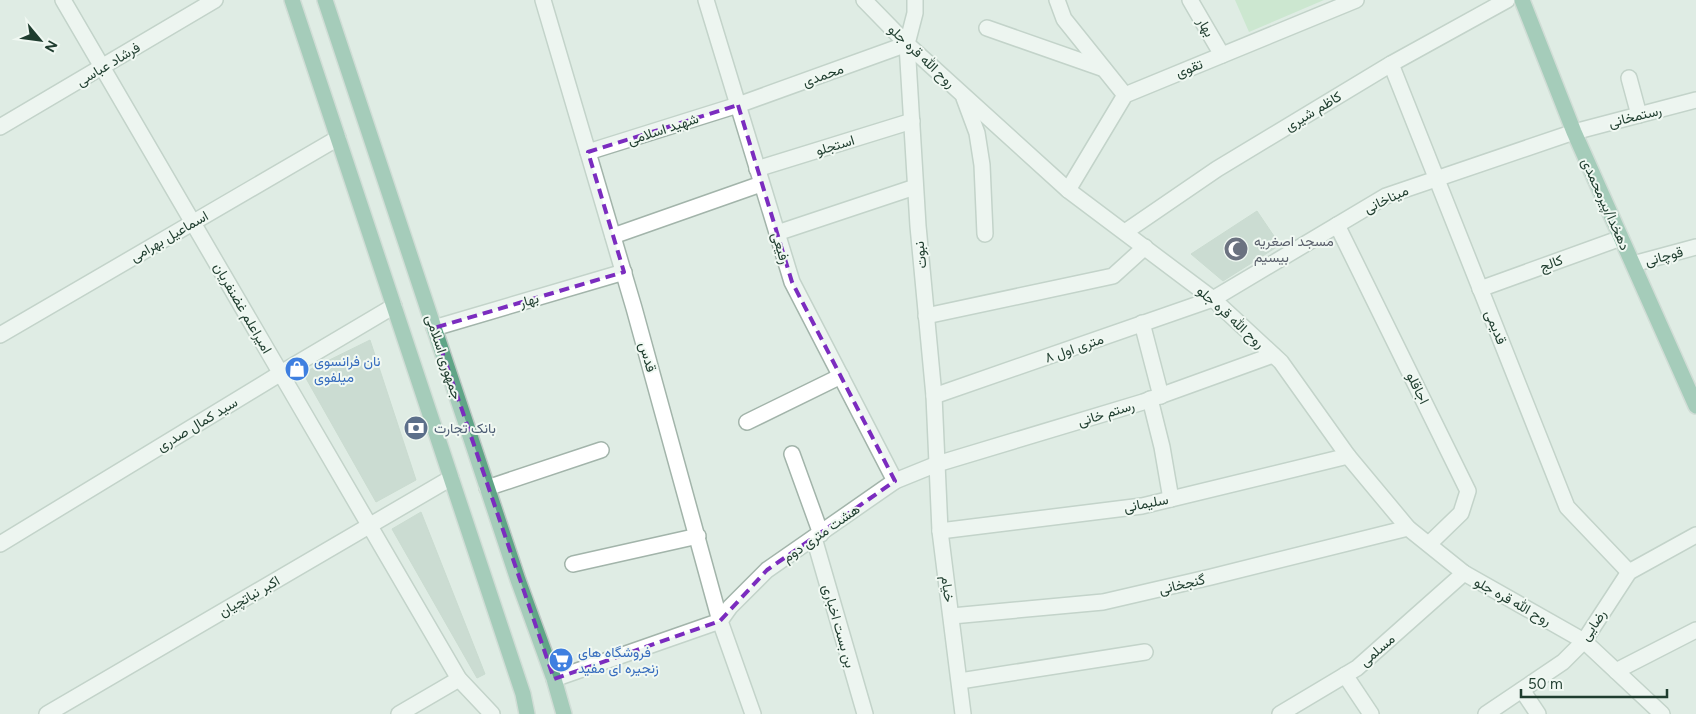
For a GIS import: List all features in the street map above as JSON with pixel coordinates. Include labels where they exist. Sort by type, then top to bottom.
[{"type":"main road","points":[[292,0],[523,694],[527,714]]},
{"type":"main road","name":"جمهوری اسلامی","points":[[325,0],[518,580],[554,679],[564,714]]},
{"type":"main road","name":"دهخدا/پیرمحمدی","points":[[1522,0],[1574,132],[1696,406]]},
{"type":"street","name":"امیراعلم غضنفریان","points":[[63,0],[459,679],[492,714]]},
{"type":"street","name":"فرشاد عباسی","points":[[0,127],[215,0]]},
{"type":"street","name":"قدس","points":[[543,0],[624,272],[720,621],[753,714]]},
{"type":"street","name":"روح الله قره جلو","points":[[864,0],[907,44],[1068,190],[1213,299],[1281,362],[1348,456],[1408,528],[1464,573],[1584,641],[1662,714]]},
{"type":"street","name":"نبوت","points":[[915,0],[915,13],[907,44],[915,187],[934,396],[937,464]]},
{"type":"street","points":[[1057,0],[1064,19],[1125,95],[1068,190]]},
{"type":"street","name":"بهار","points":[[1190,0],[1222,55]]},
{"type":"street","name":"تقوی","points":[[1125,95],[1356,0]]},
{"type":"street","name":"کاظم شیری","points":[[1125,232],[1217,169],[1391,64],[1507,0]]},
{"type":"street","name":"رفیعی","points":[[711,2],[738,105],[792,282],[895,481]]},
{"type":"street","points":[[987,28],[1104,69]]},
{"type":"street","name":"محمدی","points":[[738,105],[907,44]]},
{"type":"street","name":"قدیمی","points":[[1391,64],[1567,507],[1629,572]]},
{"type":"street","points":[[1629,78],[1639,115]]},
{"type":"street","points":[[962,94],[977,133],[982,165],[985,234]]},
{"type":"street","name":"رستمخانی","points":[[1574,132],[1696,100]]},
{"type":"street","name":"شهید اسلامی","points":[[588,152],[738,105]]},
{"type":"street","name":"استجلو","points":[[613,236],[759,176],[912,121]]},
{"type":"street","name":"میناخانی","points":[[1213,299],[1386,196],[1574,132]]},
{"type":"street","name":"اسماعیل بهرامی","points":[[0,335],[338,138]]},
{"type":"street","points":[[777,233],[915,187]]},
{"type":"street","name":"اجاقلو","points":[[1337,225],[1468,491],[1460,513],[1429,544]]},
{"type":"street","name":"کالج","points":[[1480,289],[1621,238]]},
{"type":"street","points":[[926,316],[1113,276],[1145,247]]},
{"type":"street","name":"قوچانی","points":[[1633,264],[1696,247]]},
{"type":"street","name":"بهار","points":[[434,328],[624,272]]},
{"type":"street","name":"۸ متری اول","points":[[934,396],[1213,299]]},
{"type":"street","name":"سید کمال صدری","points":[[0,544],[280,373],[394,306]]},
{"type":"street","points":[[1142,323],[1156,398],[1171,499]]},
{"type":"street","name":"رستم خانی","points":[[937,464],[1156,398],[1272,355]]},
{"type":"street","points":[[747,422],[841,376]]},
{"type":"street","points":[[487,488],[601,450]]},
{"type":"street","name":"بن بست اخباری","points":[[792,454],[817,536],[865,714]]},
{"type":"street","name":"سلیمانی","points":[[940,530],[1142,506],[1348,456]]},
{"type":"street","name":"هشت متری دوم","points":[[720,621],[730,607],[767,570],[895,481],[937,464]]},
{"type":"street","name":"خیام","points":[[937,464],[940,530],[963,714]]},
{"type":"street","name":"اکبر نباتچیان","points":[[47,714],[451,478]]},
{"type":"street","name":"گنجخانی","points":[[952,616],[1103,602],[1211,578],[1408,528]]},
{"type":"street","name":"رضایی","points":[[1486,714],[1563,662],[1584,641],[1629,572],[1696,535]]},
{"type":"street","points":[[573,564],[698,536]]},
{"type":"street","name":"مسلمی","points":[[1280,714],[1357,668],[1464,573]]},
{"type":"street","points":[[554,679],[720,621]]},
{"type":"street","points":[[1616,671],[1696,630]]},
{"type":"street","points":[[960,681],[1145,652]]},
{"type":"street","points":[[1345,675],[1371,714]]},
{"type":"street","points":[[399,714],[459,679]]},
{"type":"street","points":[[1522,690],[1538,714]]},
{"type":"highlighted area","points":[[738,105],[792,282],[895,481],[767,570],[720,621],[554,679],[434,328],[624,272],[588,152]]},
{"type":"green space","points":[[1235,0],[1324,0],[1249,32]]},
{"type":"building","name":"مسجد اصغریه بیسیم","points":[[1257,211],[1280,245],[1223,281],[1191,254]]},
{"type":"building","points":[[370,340],[416,480],[376,502],[303,373]]},
{"type":"building","points":[[421,512],[485,674],[477,678],[392,529]]},
{"type":"place","name":"مسجد اصغریه بیسیم","points":[[1236,249]]},
{"type":"place","name":"نان فرانسوی میلفوی","points":[[297,369]]},
{"type":"place","name":"بانک تجارت","points":[[416,428]]},
{"type":"place","name":"فروشگاه های زنجیره ای مفید","points":[[561,660]]}]
